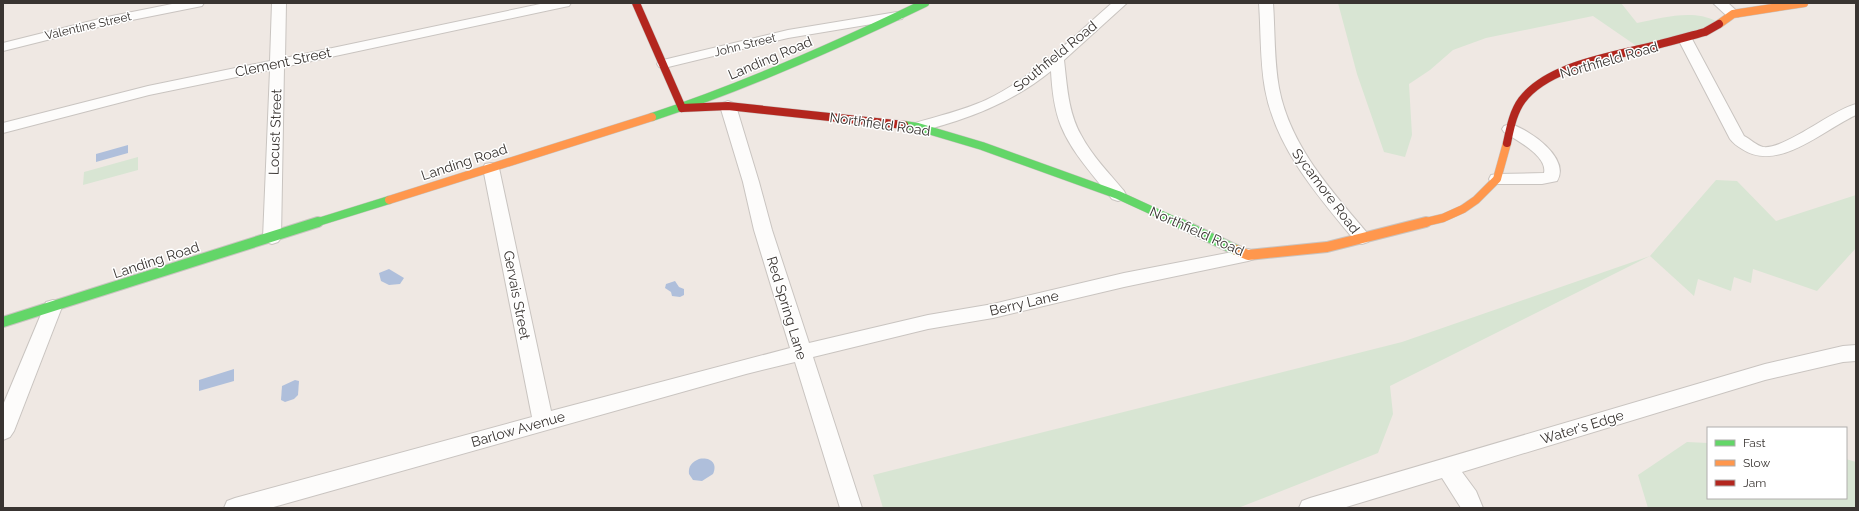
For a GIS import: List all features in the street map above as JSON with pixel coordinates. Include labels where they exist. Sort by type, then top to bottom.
[{"type":"street","name":"Valentine Street","points":[[3,47],[107,21],[197,3]]},
{"type":"street","name":"Locust Street","points":[[272,238],[279,3]]},
{"type":"street","name":"Clement Street","points":[[3,128],[148,91],[564,3]]},
{"type":"street","points":[[636,3],[682,108]]},
{"type":"street","name":"Landing Road","points":[[3,322],[682,108],[738,88],[837,45],[925,3]]},
{"type":"street","name":"Southfield Road","points":[[918,127],[991,103],[1018,87],[1057,58],[1120,3]]},
{"type":"street","name":"Sycamore Road","points":[[1266,3],[1272,88],[1281,122],[1290,142],[1304,165],[1362,238]]},
{"type":"street","points":[[1720,3],[1733,14],[1804,3]]},
{"type":"street","name":"Northfield Road","points":[[682,108],[728,106],[918,127],[982,146],[1118,195],[1248,255],[1327,247],[1407,228],[1450,215],[1463,209],[1476,200],[1497,180],[1503,162],[1510,129],[1522,100],[1541,83],[1559,73],[1582,65],[1685,38],[1714,28],[1733,14]]},
{"type":"street","name":"John Street","points":[[664,64],[788,34],[897,16]]},
{"type":"street","points":[[1685,38],[1738,139],[1752,148],[1767,152],[1785,147],[1842,115],[1856,109]]},
{"type":"street","points":[[1057,58],[1062,106],[1068,126],[1078,143],[1118,195]]},
{"type":"street","name":"Red Spring Lane","points":[[728,106],[751,182],[763,230],[851,508]]},
{"type":"street","points":[[1497,180],[1542,179],[1551,177],[1553,173],[1546,154],[1510,129]]},
{"type":"street","name":"Gervais Street","points":[[491,168],[542,422]]},
{"type":"street","name":"Berry Lane","points":[[801,353],[928,322],[993,311],[1124,280],[1248,255]]},
{"type":"street","points":[[3,431],[53,307]]},
{"type":"street","name":"Barlow Avenue","points":[[235,508],[746,366],[801,353]]},
{"type":"street","name":"Water's Edge","points":[[1310,508],[1765,372],[1843,354],[1856,353]]},
{"type":"street","points":[[1447,467],[1468,498],[1472,508]]},
{"type":"green space","points":[[1338,3],[1621,3],[1637,23],[1687,15],[1707,17],[1716,21],[1709,26],[1638,47],[1593,16],[1486,38],[1453,50],[1430,70],[1409,84],[1412,135],[1405,157],[1384,152],[1357,74]]},
{"type":"green space","points":[[138,157],[138,170],[83,185],[84,172]]},
{"type":"green space","points":[[1716,180],[1737,181],[1776,221],[1856,195],[1856,248],[1817,291],[1753,269],[1751,283],[1734,277],[1731,291],[1698,279],[1694,296],[1650,256]]},
{"type":"green space","points":[[1650,256],[1390,386],[1393,414],[1378,453],[1238,508],[883,508],[873,475],[1402,342]]},
{"type":"green space","points":[[1687,442],[1707,443],[1707,499],[1847,499],[1847,459],[1856,462],[1856,508],[1648,508],[1638,475]]},
{"type":"water","points":[[128,145],[128,153],[96,162],[96,154]]},
{"type":"water","points":[[389,269],[404,278],[400,284],[389,285],[381,281],[379,273]]},
{"type":"water","points":[[675,281],[679,287],[684,289],[684,295],[680,297],[672,296],[671,292],[665,288],[666,284]]},
{"type":"water","points":[[234,369],[234,381],[199,391],[199,380]]},
{"type":"water","points":[[295,380],[299,381],[298,395],[294,399],[285,402],[281,400],[282,386]]},
{"type":"water","points":[[699,459],[710,460],[714,464],[713,474],[702,481],[693,480],[689,474],[691,465],[694,461]]},
{"type":"traffic: fast","points":[[652,117],[687,106],[756,80],[858,35],[925,3]]},
{"type":"traffic: fast","points":[[904,125],[918,127],[982,146],[1118,195],[1236,250]]},
{"type":"traffic: fast","points":[[3,322],[389,200]]},
{"type":"traffic: slow","points":[[1719,24],[1733,14],[1804,3]]},
{"type":"traffic: slow","points":[[389,200],[652,117]]},
{"type":"traffic: slow","points":[[1236,250],[1248,255],[1327,247],[1443,218],[1463,209],[1476,200],[1497,179],[1507,143]]},
{"type":"traffic: jam","points":[[636,3],[682,108]]},
{"type":"traffic: jam","points":[[1507,143],[1519,104],[1531,90],[1556,74],[1586,63],[1705,32],[1719,24]]},
{"type":"traffic: jam","points":[[682,108],[728,106],[904,125]]}]
